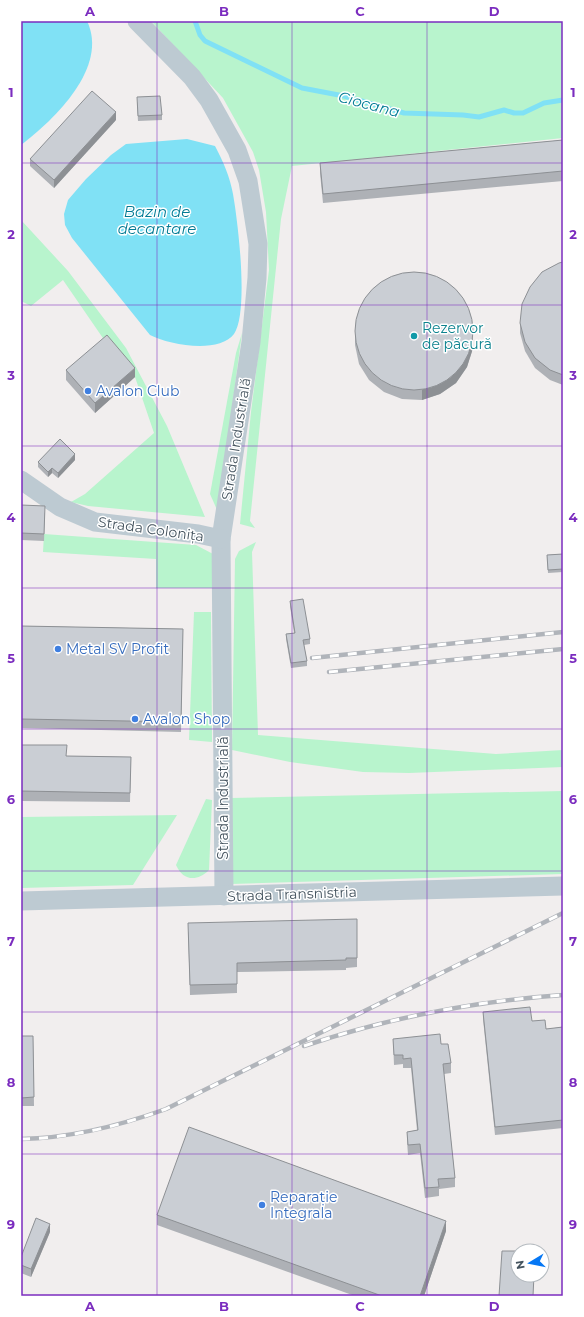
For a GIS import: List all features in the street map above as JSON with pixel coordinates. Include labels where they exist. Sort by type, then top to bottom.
[{"type":"street","name":"Strada Industrială","points":[[137,21],[192,77],[209,100],[237,150],[248,181],[258,244],[257,278],[251,342],[221,539],[224,896]]},
{"type":"street","name":"Strada Colonița","points":[[21,480],[60,507],[95,522],[198,534],[221,539]]},
{"type":"street","name":"Strada Transnistria","points":[[21,901],[563,886]]},
{"type":"green space","points":[[151,21],[563,21],[563,138],[292,166],[281,219],[250,521],[255,528],[240,524],[251,412],[269,270],[266,212],[259,170],[253,152],[223,98]]},
{"type":"green space","points":[[21,220],[68,271],[126,348],[167,426],[205,517],[88,506],[71,502],[85,494],[154,433],[135,377],[107,344],[63,280],[31,306],[21,301]]},
{"type":"green space","points":[[242,333],[218,512],[210,494],[236,353]]},
{"type":"green space","points":[[44,534],[196,545],[213,554],[212,588],[156,588],[156,559],[43,552]]},
{"type":"green space","points":[[256,542],[252,552],[258,735],[496,754],[563,750],[563,767],[409,773],[363,772],[290,762],[232,750],[235,559],[239,551]]},
{"type":"green space","points":[[194,612],[211,612],[212,742],[189,740]]},
{"type":"green space","points":[[563,791],[563,874],[231,884],[231,798]]},
{"type":"green space","points":[[206,799],[212,800],[209,870],[200,877],[186,877],[176,865]]},
{"type":"green space","points":[[177,815],[133,885],[21,888],[21,817]]},
{"type":"water","points":[[21,21],[87,21],[92,38],[91,56],[85,74],[75,90],[49,121],[21,145]]},
{"type":"water","name":"Bazin de decantare","points":[[187,139],[215,146],[226,169],[232,188],[235,207],[241,266],[241,307],[234,334],[227,340],[206,346],[194,346],[169,342],[150,335],[72,238],[65,225],[64,214],[68,200],[86,179],[111,155],[126,144]]},
{"type":"building","points":[[92,91],[116,112],[54,180],[30,159]]},
{"type":"building","points":[[160,96],[162,115],[138,116],[137,97]]},
{"type":"building","points":[[563,140],[563,171],[323,194],[320,163]]},
{"type":"building","name":"Rezervor de păcură","points":[[563,262],[563,375],[550,370],[535,358],[525,342],[520,323],[522,304],[530,287],[542,272]]},
{"type":"building","name":"Rezervor de păcură","points":[[414,272],[425,273],[436,277],[447,282],[456,289],[463,298],[468,309],[472,320],[472,342],[468,353],[463,364],[456,373],[447,380],[436,385],[425,389],[414,390],[403,389],[392,385],[381,380],[372,373],[365,364],[360,353],[356,342],[355,331],[356,320],[360,309],[365,298],[372,289],[381,282],[392,277],[403,273]]},
{"type":"building","points":[[107,335],[135,368],[95,403],[66,370]]},
{"type":"building","points":[[60,439],[75,454],[58,473],[52,468],[48,472],[38,462]]},
{"type":"building","points":[[21,505],[45,506],[44,534],[21,533]]},
{"type":"building","points":[[563,554],[563,569],[548,570],[547,555]]},
{"type":"building","points":[[303,599],[310,639],[303,640],[307,661],[291,663],[286,634],[295,633],[290,601]]},
{"type":"building","points":[[21,626],[183,629],[181,722],[21,719]]},
{"type":"building","points":[[21,745],[67,745],[66,756],[131,757],[130,793],[21,791]]},
{"type":"building","points":[[357,919],[357,958],[346,958],[346,960],[237,963],[237,984],[190,985],[188,923]]},
{"type":"building","points":[[530,1007],[532,1021],[545,1020],[546,1029],[563,1027],[563,1120],[495,1127],[483,1012]]},
{"type":"building","points":[[440,1034],[441,1044],[448,1044],[451,1063],[443,1064],[455,1178],[438,1179],[439,1187],[425,1188],[420,1144],[408,1145],[407,1132],[418,1130],[411,1058],[403,1059],[403,1055],[394,1055],[393,1039]]},
{"type":"building","points":[[21,1036],[33,1036],[34,1097],[21,1098]]},
{"type":"building","points":[[189,1127],[446,1221],[420,1296],[382,1296],[157,1215]]},
{"type":"building","points":[[36,1218],[50,1224],[31,1269],[21,1265],[21,1257]]},
{"type":"building","points":[[502,1251],[510,1251],[510,1283],[534,1283],[533,1296],[499,1296]]},
{"type":"waterway","name":"Ciocana","points":[[195,21],[200,35],[205,41],[302,88],[344,96],[404,113],[479,117],[504,110],[514,113],[523,113],[544,103],[563,100]]},
{"type":"railway","points":[[312,658],[563,632]]},
{"type":"railway","points":[[329,672],[563,649]]},
{"type":"railway","points":[[21,1139],[77,1134],[131,1121],[166,1109],[563,913]]},
{"type":"railway","points":[[304,1046],[367,1027],[432,1012],[464,1006],[563,995]]},
{"type":"place","name":"Rezervor de păcură","points":[[414,336]]},
{"type":"place","name":"Avalon Club","points":[[88,391]]},
{"type":"place","name":"Metal SV Profit","points":[[58,649]]},
{"type":"place","name":"Avalon Shop","points":[[135,719]]},
{"type":"place","name":"Reparație Integrala","points":[[262,1205]]}]
